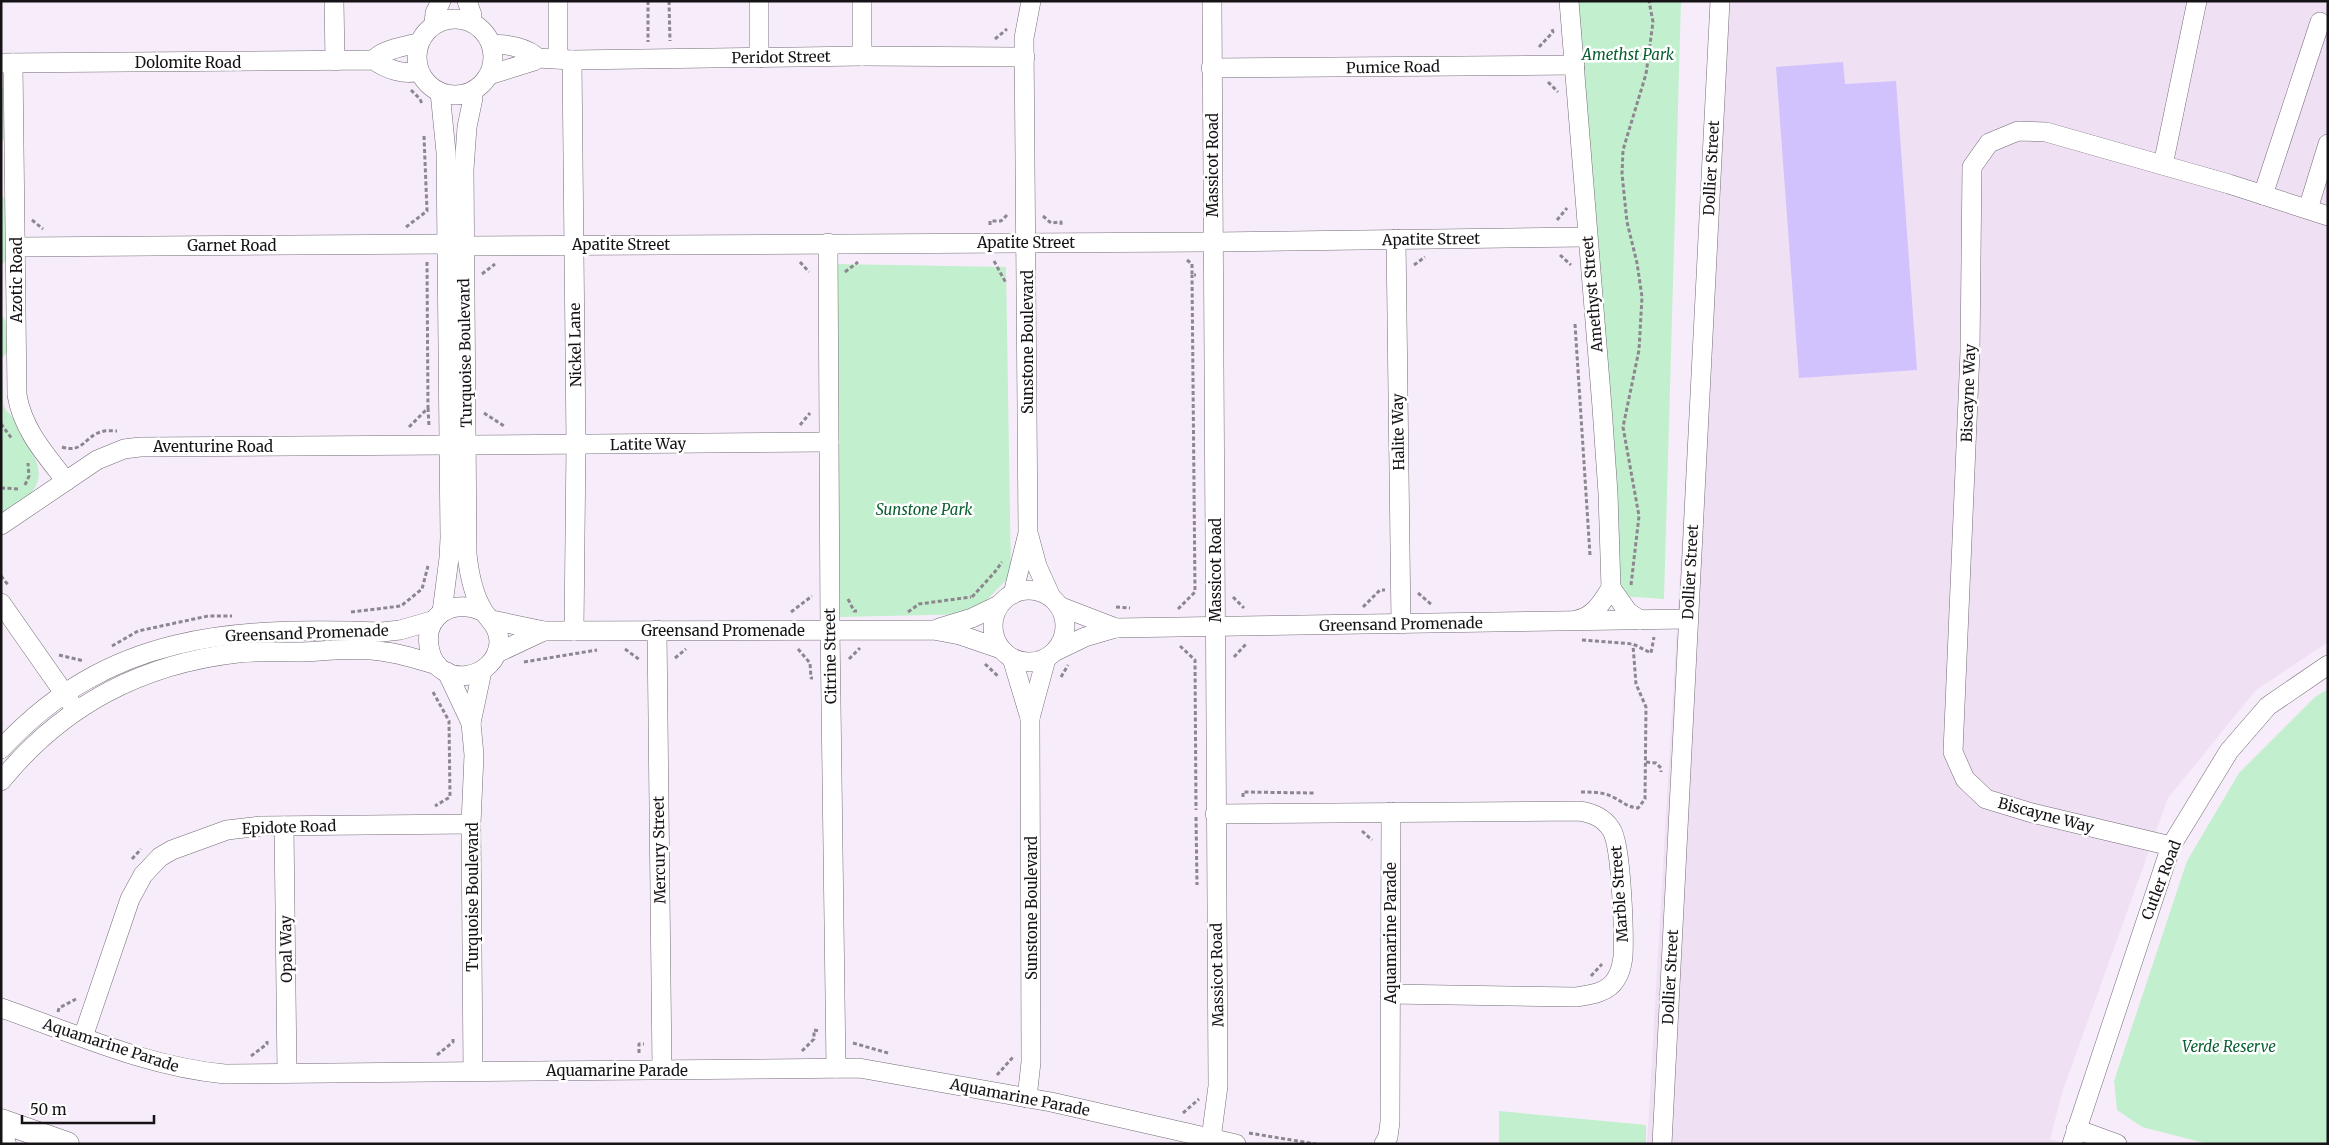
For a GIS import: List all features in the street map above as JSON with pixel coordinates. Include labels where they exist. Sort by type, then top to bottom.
[{"type":"main road","points":[[1,1121],[67,1144]]},
{"type":"street","points":[[334,1],[335,61]]},
{"type":"street","points":[[434,24],[435,13],[440,1]]},
{"type":"street","points":[[467,1],[472,15],[471,21]]},
{"type":"street","name":"Nickel Lane","points":[[558,1],[565,59],[574,244],[576,444],[574,631]]},
{"type":"street","points":[[758,1],[759,58]]},
{"type":"street","points":[[862,1],[862,56]]},
{"type":"street","name":"Sunstone Boulevard","points":[[1006,599],[1018,573],[1028,533],[1025,57],[1026,26],[1032,1]]},
{"type":"street","name":"Massicot Road","points":[[1211,1139],[1218,1086],[1212,1]]},
{"type":"street","name":"Amethyst Street","points":[[1569,1],[1607,474],[1611,588]]},
{"type":"street","name":"Dollier Street","points":[[1662,1144],[1687,619],[1720,1]]},
{"type":"street","points":[[2162,165],[2198,1]]},
{"type":"street","points":[[459,18],[471,21],[488,35],[492,45],[494,60],[489,75],[481,86],[471,92],[459,95],[440,92],[431,86],[419,70],[418,47],[421,38],[434,24],[446,19],[459,18]]},
{"type":"street","points":[[2263,195],[2320,22]]},
{"type":"street","name":"Peridot Street","points":[[492,45],[500,43],[533,53],[536,58]]},
{"type":"street","name":"Dolomite Road","points":[[374,60],[377,56],[406,46],[413,44],[418,47]]},
{"type":"street","name":"Peridot Street","points":[[489,75],[534,61],[536,58],[1025,57]]},
{"type":"street","name":"Dolomite Road","points":[[7,63],[374,60],[379,64],[408,73],[419,70]]},
{"type":"street","name":"Azotic Road","points":[[7,63],[16,247],[18,404],[30,434],[66,482]]},
{"type":"street","name":"Pumice Road","points":[[1212,68],[1575,66]]},
{"type":"street","name":"Turquoise Boulevard","points":[[438,616],[450,552],[457,445],[456,245],[440,92]]},
{"type":"street","name":"Turquoise Boulevard","points":[[456,245],[464,169],[466,127],[473,98],[471,92]]},
{"type":"street","name":"Biscayne Way","points":[[2171,846],[2032,813],[1986,799],[1965,779],[1952,752],[1970,352],[1972,167],[1990,143],[2018,130],[2046,132],[2263,195],[2328,216]]},
{"type":"street","points":[[2308,210],[2328,144]]},
{"type":"street","name":"Apatite Street","points":[[456,245],[1213,242],[1587,237]]},
{"type":"street","name":"Halite Way","points":[[1396,239],[1401,624]]},
{"type":"street","name":"Citrine Street","points":[[828,243],[830,678],[836,1068]]},
{"type":"street","name":"Garnet Road","points":[[16,247],[456,245]]},
{"type":"street","name":"Latite Way","points":[[457,445],[829,442]]},
{"type":"street","name":"Turquoise Boulevard","points":[[457,445],[468,569],[475,591],[488,616]]},
{"type":"street","name":"Aventurine Road","points":[[1,525],[109,453],[140,446],[457,445]]},
{"type":"street","name":"Sunstone Boulevard","points":[[1028,533],[1037,566],[1055,602]]},
{"type":"street","points":[[1570,622],[1584,619],[1590,615],[1602,603],[1611,588],[1628,612],[1640,620]]},
{"type":"street","points":[[1032,590],[1055,602],[1064,617],[1065,628],[1058,657],[1035,662],[1023,662],[1005,653],[992,627],[994,615],[1006,599],[1032,590]]},
{"type":"street","points":[[7,597],[76,710]]},
{"type":"street","name":"Greensand Promenade","points":[[933,630],[972,618],[1006,599]]},
{"type":"street","name":"Greensand Promenade","points":[[1055,602],[1116,628]]},
{"type":"street","points":[[463,605],[474,607],[488,616],[498,636],[497,652],[491,663],[482,671],[464,676],[442,668],[430,654],[428,642],[430,630],[438,616],[463,605]]},
{"type":"street","name":"Greensand Promenade","points":[[1,749],[22,728],[64,693],[112,667],[154,650],[188,641],[230,634],[264,632],[382,632],[412,627],[438,616]]},
{"type":"street","name":"Greensand Promenade","points":[[488,616],[544,631],[933,630],[973,639],[1005,653]]},
{"type":"street","name":"Greensand Promenade","points":[[1058,657],[1085,637],[1116,628],[1687,619]]},
{"type":"street","name":"Mercury Street","points":[[657,630],[662,1069]]},
{"type":"street","name":"Greensand Promenade","points":[[497,652],[544,631]]},
{"type":"street","name":"Greensand Promenade","points":[[1,781],[35,744],[76,710],[112,689],[155,670],[184,662],[239,653],[376,651],[442,668]]},
{"type":"street","name":"Sunstone Boulevard","points":[[1005,653],[1019,680],[1030,718]]},
{"type":"street","name":"Sunstone Boulevard","points":[[1027,1098],[1031,1050],[1030,718],[1040,681],[1058,657]]},
{"type":"street","name":"Cutler Road","points":[[2074,1137],[2171,846],[2229,751],[2268,706],[2328,665]]},
{"type":"street","name":"Turquoise Boulevard","points":[[442,668],[471,723]]},
{"type":"street","name":"Turquoise Boulevard","points":[[473,1070],[472,824],[474,755],[471,723],[482,671]]},
{"type":"street","name":"Aquamarine Parade","points":[[1384,1144],[1388,1137],[1390,1122],[1391,812]]},
{"type":"street","name":"Marble Street","points":[[1215,814],[1583,812],[1596,815],[1611,830],[1618,851],[1623,957],[1619,973],[1612,984],[1598,993],[1576,997],[1390,994]]},
{"type":"street","name":"Epidote Road","points":[[83,1037],[135,888],[152,865],[172,850],[227,830],[261,826],[472,824]]},
{"type":"street","name":"Opal Way","points":[[284,826],[287,1073]]},
{"type":"street","name":"Aquamarine Parade","points":[[1,1008],[175,1067],[225,1074],[473,1070],[869,1069],[1027,1098],[1211,1139],[1238,1138]]},
{"type":"street","points":[[2074,1137],[2117,1144]]},
{"type":"path","points":[[648,1],[648,43]]},
{"type":"path","points":[[669,1],[670,43]]},
{"type":"path","points":[[1630,590],[1639,516],[1623,427],[1639,350],[1642,297],[1637,263],[1627,222],[1622,174],[1623,150],[1646,74],[1653,22],[1649,1]]},
{"type":"path","points":[[1523,66],[1522,47],[1541,47],[1553,32],[1552,24]]},
{"type":"path","points":[[985,40],[995,39],[1008,28]]},
{"type":"path","points":[[1546,80],[1558,92],[1559,101]]},
{"type":"path","points":[[424,132],[427,211],[429,446]]},
{"type":"path","points":[[1540,238],[1540,220],[1558,220],[1567,209],[1566,199]]},
{"type":"path","points":[[406,227],[427,211]]},
{"type":"path","points":[[30,214],[31,219],[43,230],[52,230]]},
{"type":"path","points":[[1414,275],[1414,265],[1431,252]]},
{"type":"path","points":[[989,253],[1006,281],[1006,290]]},
{"type":"path","points":[[1558,254],[1571,264],[1572,274]]},
{"type":"path","points":[[810,282],[810,272],[828,273]]},
{"type":"path","points":[[1192,274],[1195,592]]},
{"type":"path","points":[[1575,323],[1590,558]]},
{"type":"path","points":[[799,426],[810,413],[810,403]]},
{"type":"path","points":[[408,427],[428,408]]},
{"type":"path","points":[[483,412],[503,426],[512,426]]},
{"type":"path","points":[[1,424],[17,445]]},
{"type":"path","points":[[60,446],[70,449],[78,448],[100,432],[120,431]]},
{"type":"path","points":[[1,488],[19,490],[24,487],[28,481],[30,471],[26,459]]},
{"type":"path","points":[[971,597],[994,573],[1003,560]]},
{"type":"path","points":[[348,612],[401,606],[422,589],[429,562]]},
{"type":"path","points":[[994,573],[1018,573]]},
{"type":"path","points":[[1,576],[7,597]]},
{"type":"path","points":[[1177,610],[1195,592],[1225,590],[1246,610]]},
{"type":"path","points":[[1358,612],[1380,590],[1415,591],[1437,610]]},
{"type":"path","points":[[1110,607],[1139,608]]},
{"type":"path","points":[[107,649],[138,632],[208,616],[236,615]]},
{"type":"path","points":[[1176,642],[1195,660],[1197,886]]},
{"type":"path","points":[[795,645],[810,663],[811,678],[844,678],[844,664],[863,644]]},
{"type":"path","points":[[1633,644],[1636,684],[1646,707],[1646,762]]},
{"type":"path","points":[[671,660],[692,645]]},
{"type":"path","points":[[57,654],[76,657],[83,662],[91,657]]},
{"type":"path","points":[[1040,681],[1058,682],[1058,657]]},
{"type":"path","points":[[981,660],[1002,680],[1019,680]]},
{"type":"path","points":[[433,692],[449,721],[450,797],[434,806],[434,824]]},
{"type":"path","points":[[1244,813],[1243,792],[1321,793]]},
{"type":"path","points":[[1583,812],[1584,792]]},
{"type":"path","points":[[1359,813],[1358,829],[1372,838],[1372,848]]},
{"type":"path","points":[[131,862],[135,853],[149,843]]},
{"type":"path","points":[[1197,856],[1216,856]]},
{"type":"path","points":[[1585,981],[1607,960]]},
{"type":"path","points":[[52,1026],[59,1008],[76,1000],[79,992]]},
{"type":"path","points":[[801,1052],[814,1039],[814,1030],[847,1031],[854,1044],[894,1054]]},
{"type":"path","points":[[438,1071],[437,1054],[453,1042],[453,1032]]},
{"type":"path","points":[[253,1073],[251,1054],[267,1044],[267,1034]]},
{"type":"path","points":[[639,1070],[639,1044],[662,1042]]},
{"type":"path","points":[[995,1078],[1015,1056]]},
{"type":"path","points":[[1181,1115],[1199,1099],[1199,1089]]},
{"type":"path","points":[[1187,1110],[1216,1110]]},
{"type":"path","points":[[1238,1138],[1316,1144]]},
{"type":"shaded area","points":[[1713,1],[2328,1],[2328,642],[2256,690],[2168,798],[2063,1090],[2050,1139],[2066,1144],[1647,1144]]},
{"type":"green space","name":"Amethst Park","points":[[1573,1],[1681,1],[1664,599],[1621,596]]},
{"type":"green space","points":[[1,85],[5,91],[6,136],[1,143]]},
{"type":"green space","points":[[1,194],[7,203],[8,258],[2,265],[2,316],[8,324],[9,350],[2,358],[3,402],[4,407],[13,418],[21,436],[37,462],[39,477],[37,484],[29,495],[1,515]]},
{"type":"green space","name":"Sunstone Park","points":[[836,264],[1006,267],[1011,575],[973,614],[840,617]]},
{"type":"green space","name":"Verde Reserve","points":[[2328,689],[2328,1144],[2208,1144],[2142,1127],[2117,1110],[2114,1081],[2187,861],[2239,773],[2315,697]]},
{"type":"green space","points":[[1499,1111],[1646,1125],[1646,1144],[1499,1144]]},
{"type":"building","points":[[1843,62],[1845,84],[1896,81],[1917,370],[1799,378],[1776,67]]}]
